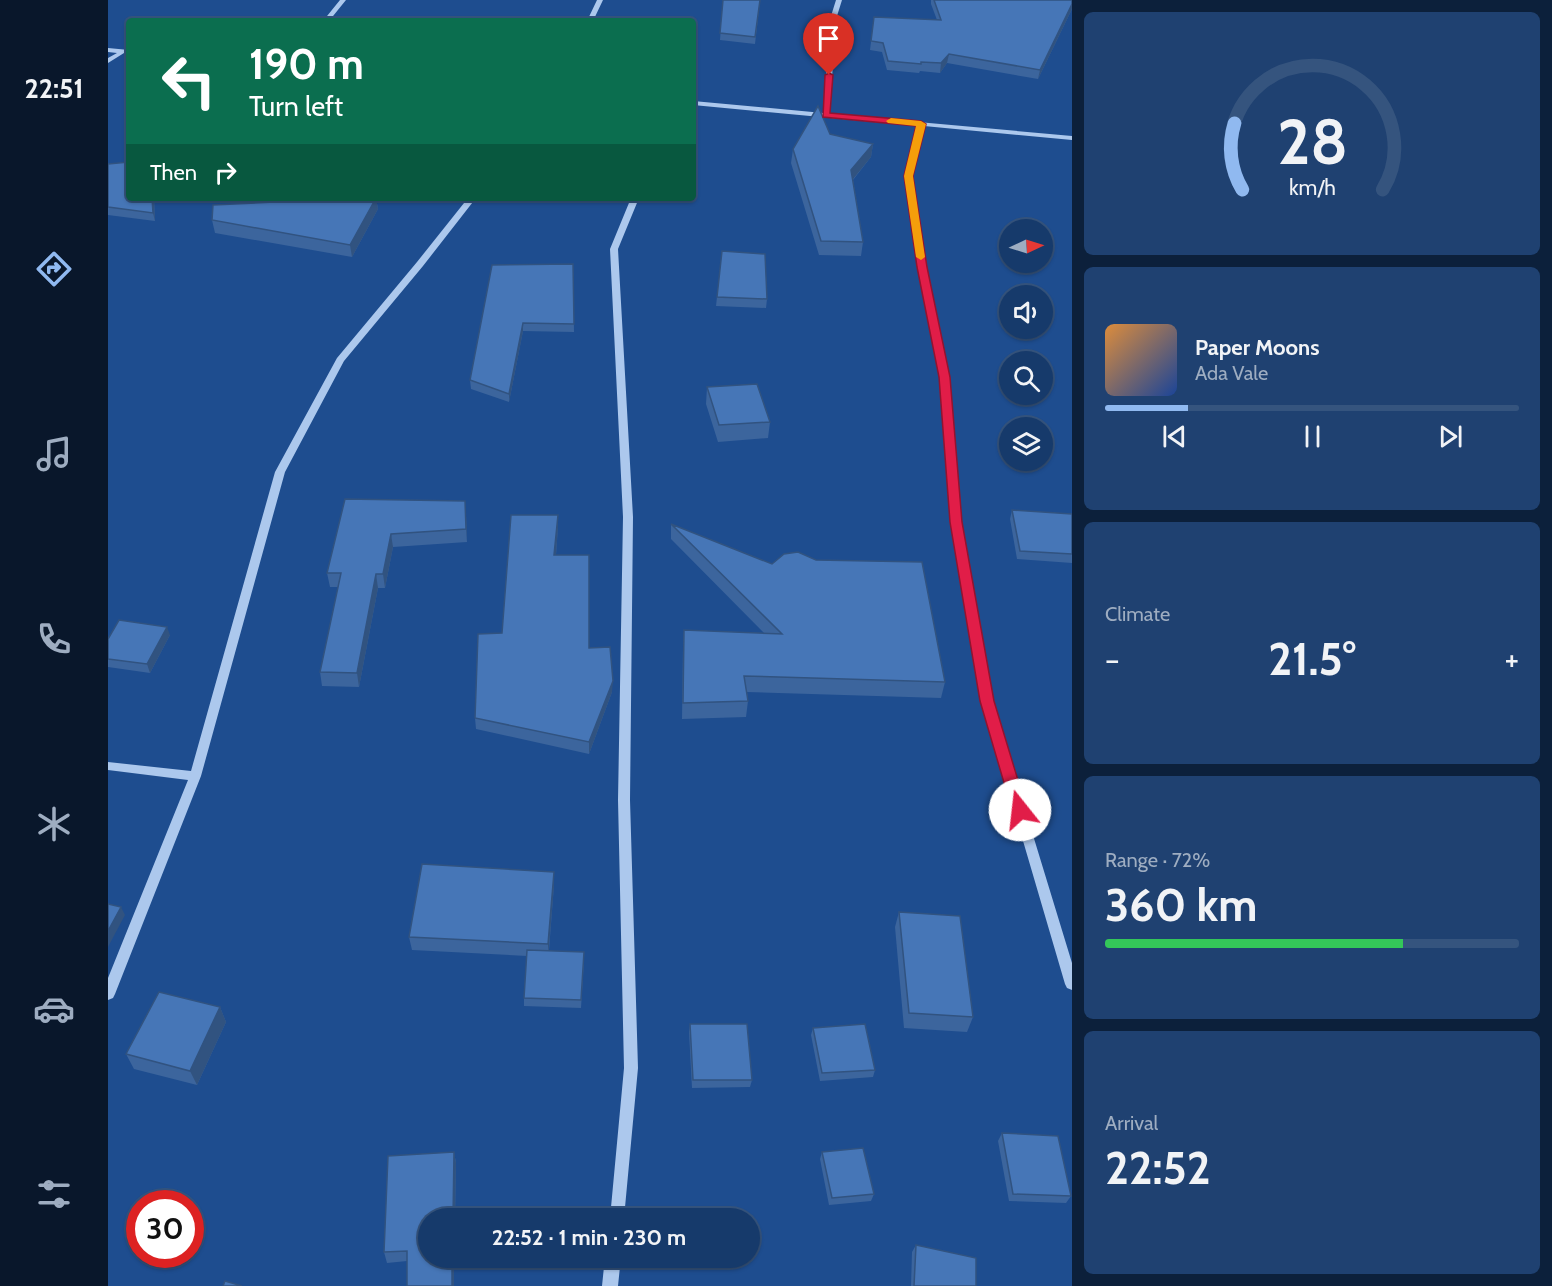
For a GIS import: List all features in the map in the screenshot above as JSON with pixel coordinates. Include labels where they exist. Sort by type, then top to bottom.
[{"type":"street","points":[[328,18],[343,0]]},
{"type":"street","points":[[591,18],[600,0]]},
{"type":"street","points":[[826,115],[834,16],[839,0]]},
{"type":"street","points":[[108,50],[126,52]]},
{"type":"street","points":[[108,61],[126,52]]},
{"type":"street","points":[[696,103],[1072,138]]},
{"type":"street","points":[[921,124],[908,176],[922,267],[944,377],[956,522],[987,701],[1072,984]]},
{"type":"street","points":[[108,994],[195,776],[280,472],[340,360],[470,201]]},
{"type":"street","points":[[618,1208],[631,1068],[624,800],[628,517],[614,249],[634,201]]},
{"type":"street","points":[[108,766],[195,776]]},
{"type":"street","points":[[610,1286],[612,1268]]},
{"type":"building","points":[[723,0],[760,0],[755,37],[720,33]]},
{"type":"building","points":[[934,0],[1072,0],[1072,4],[1040,70],[949,54],[941,63],[888,61],[883,43],[871,41],[874,17],[941,20]]},
{"type":"building","points":[[818,106],[830,134],[873,144],[851,170],[863,242],[821,241],[793,149]]},
{"type":"building","points":[[126,162],[126,201],[152,201],[153,213],[108,207],[108,164]]},
{"type":"building","points":[[294,201],[374,201],[350,245],[212,220],[213,205]]},
{"type":"building","points":[[722,251],[765,254],[767,299],[717,297]]},
{"type":"building","points":[[573,264],[574,324],[523,323],[509,394],[470,380],[492,265]]},
{"type":"building","points":[[757,384],[770,422],[719,425],[707,387]]},
{"type":"building","points":[[345,499],[465,501],[466,529],[391,534],[383,574],[376,574],[357,673],[320,672],[341,573],[327,573]]},
{"type":"building","points":[[1012,510],[1072,514],[1072,554],[1020,551]]},
{"type":"building","points":[[511,515],[558,515],[554,555],[589,555],[589,648],[610,647],[613,681],[589,742],[475,718],[478,634],[502,633]]},
{"type":"building","points":[[671,524],[772,564],[784,554],[798,552],[816,560],[922,562],[945,682],[744,676],[748,701],[683,703],[684,630],[782,634]]},
{"type":"building","points":[[119,620],[167,627],[147,664],[108,659],[108,639]]},
{"type":"building","points":[[422,864],[554,872],[548,944],[409,937]]},
{"type":"building","points":[[108,904],[121,907],[108,931]]},
{"type":"building","points":[[899,912],[960,916],[973,1017],[909,1013]]},
{"type":"building","points":[[527,950],[584,952],[581,1000],[524,998]]},
{"type":"building","points":[[159,992],[220,1007],[190,1071],[126,1054]]},
{"type":"building","points":[[690,1024],[747,1024],[752,1080],[693,1080]]},
{"type":"building","points":[[865,1024],[875,1070],[822,1073],[813,1028]]},
{"type":"building","points":[[1002,1133],[1058,1136],[1071,1196],[1013,1194]]},
{"type":"building","points":[[863,1148],[874,1194],[832,1198],[822,1152]]},
{"type":"building","points":[[454,1152],[453,1208],[418,1208],[418,1268],[452,1268],[452,1286],[407,1286],[407,1251],[384,1252],[388,1156]]},
{"type":"building","points":[[916,1245],[976,1258],[976,1286],[914,1286]]},
{"type":"building","points":[[225,1281],[242,1286],[223,1286]]},
{"type":"slow traffic","points":[[891,121],[921,124],[908,176],[921,257]]},
{"type":"route","points":[[829,75],[826,115],[921,124],[908,176],[922,267],[944,377],[956,522],[987,701],[1020,810]]}]
